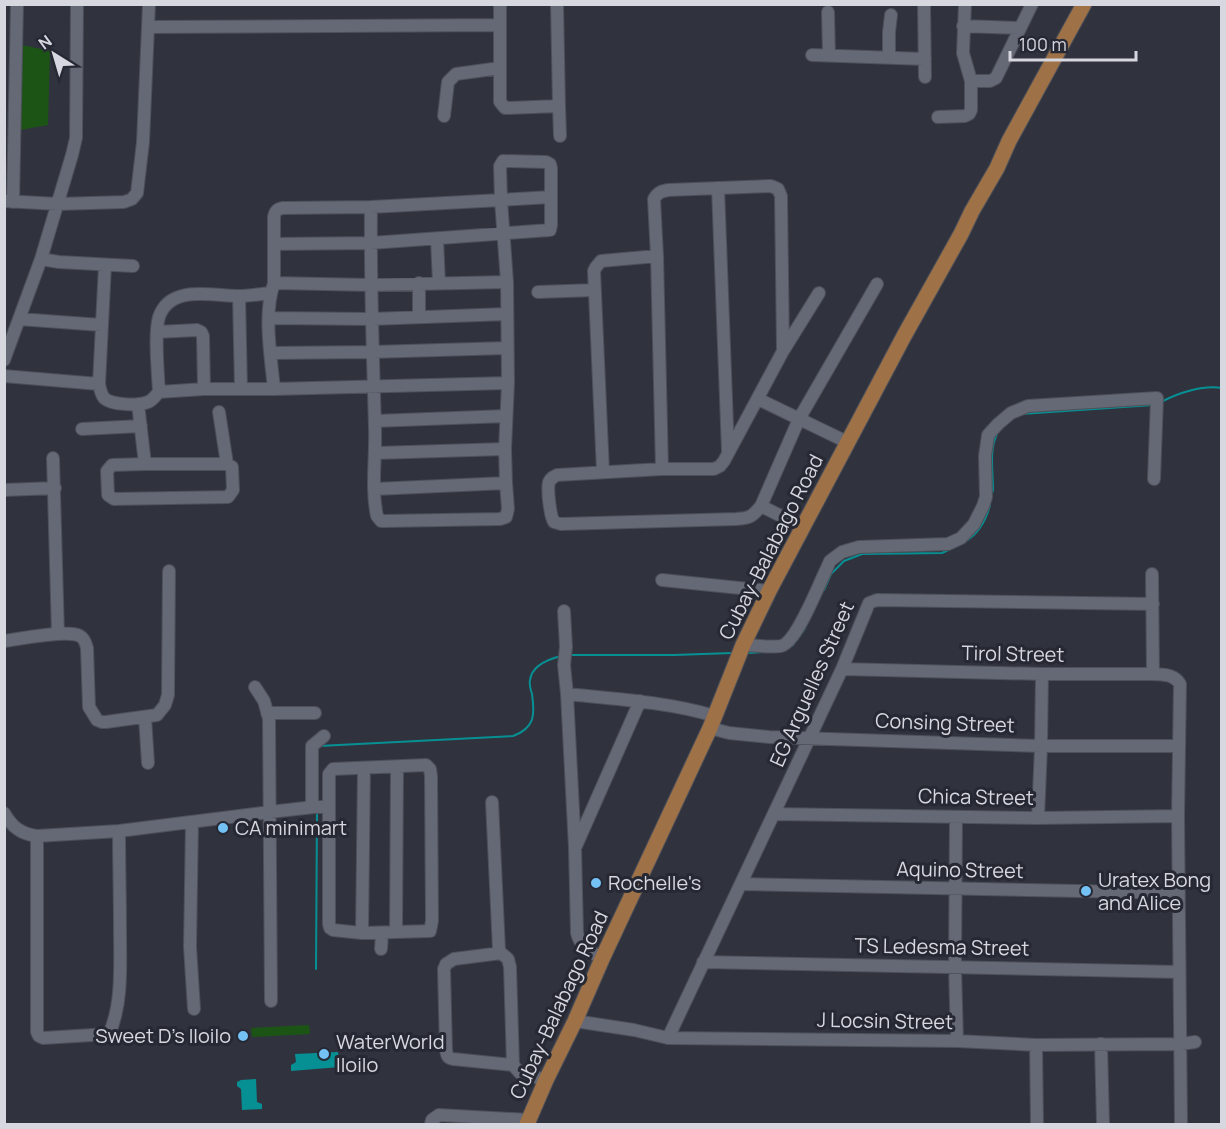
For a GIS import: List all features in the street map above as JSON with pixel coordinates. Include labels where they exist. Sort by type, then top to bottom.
[{"type":"main road","name":"Cubay-Balabago Road","points":[[528,1122],[713,722],[740,654],[769,591],[909,326],[997,168],[1084,4]]},
{"type":"street","points":[[17,4],[11,33],[9,201],[58,204],[124,202],[132,199],[137,193],[144,142],[149,4]]},
{"type":"street","points":[[4,360],[58,204],[76,138],[77,4]]},
{"type":"street","points":[[500,4],[500,102],[505,108],[559,106]]},
{"type":"street","points":[[557,4],[560,136]]},
{"type":"street","points":[[924,4],[925,76]]},
{"type":"street","points":[[938,117],[965,116],[971,110],[971,81],[963,53],[965,4]]},
{"type":"street","points":[[971,81],[990,81],[996,78],[1032,4]]},
{"type":"street","points":[[828,12],[829,55]]},
{"type":"street","points":[[889,57],[891,15]]},
{"type":"street","points":[[148,27],[500,25]]},
{"type":"street","points":[[963,26],[1020,28]]},
{"type":"street","points":[[812,55],[925,58]]},
{"type":"street","points":[[444,116],[448,82],[451,77],[456,74],[500,68]]},
{"type":"street","points":[[274,244],[371,243],[437,239],[503,234],[550,230],[550,164],[503,161],[500,166],[503,234],[507,282],[508,382],[505,449],[508,514],[506,517],[500,519],[381,521],[377,516],[371,319],[371,243],[371,207]]},
{"type":"street","points":[[662,469],[654,199],[656,194],[662,191],[718,188],[771,186],[778,189],[781,196],[783,351]]},
{"type":"street","points":[[718,188],[728,453]]},
{"type":"street","points":[[274,389],[269,318],[273,288],[274,212],[280,208],[371,207],[551,197]]},
{"type":"street","points":[[437,239],[439,284]]},
{"type":"street","points":[[603,472],[594,271],[602,261],[657,256]]},
{"type":"street","points":[[40,259],[133,266]]},
{"type":"street","points":[[105,265],[99,384],[106,399],[120,404],[144,404],[159,392],[204,389],[508,382]]},
{"type":"street","points":[[159,392],[157,332],[159,317],[170,302],[180,296],[190,294],[239,296],[273,288],[507,282]]},
{"type":"street","points":[[419,283],[419,317]]},
{"type":"street","points":[[819,293],[783,351],[720,466],[714,469],[662,469],[557,475],[549,482],[550,512],[554,522],[561,524],[736,519],[753,515],[761,506],[799,419],[877,284]]},
{"type":"street","points":[[538,292],[595,290]]},
{"type":"street","points":[[239,296],[241,389]]},
{"type":"street","points":[[269,318],[371,319],[507,314]]},
{"type":"street","points":[[19,319],[101,325]]},
{"type":"street","points":[[157,332],[197,330],[201,332],[204,389]]},
{"type":"street","points":[[270,353],[507,348]]},
{"type":"street","points":[[4,376],[99,384]]},
{"type":"street","points":[[740,654],[780,646],[792,639],[830,561],[842,552],[859,547],[948,544],[961,538],[974,524],[986,497],[985,456],[988,435],[1011,413],[1020,408],[1157,398],[1154,479]]},
{"type":"street","points":[[758,399],[847,442]]},
{"type":"street","points":[[138,404],[145,464]]},
{"type":"street","points":[[219,412],[226,464]]},
{"type":"street","points":[[375,421],[506,416]]},
{"type":"street","points":[[82,429],[141,426]]},
{"type":"street","points":[[376,453],[505,449]]},
{"type":"street","points":[[53,458],[58,634]]},
{"type":"street","points":[[145,464],[226,464],[232,467],[233,489],[228,497],[114,499],[108,495],[107,471],[112,465],[145,464]]},
{"type":"street","points":[[375,489],[506,483]]},
{"type":"street","points":[[4,490],[55,488]]},
{"type":"street","points":[[761,506],[803,528]]},
{"type":"street","points":[[4,641],[58,634],[81,636],[87,648],[88,707],[97,720],[106,722],[157,715],[165,705],[168,695],[169,572]]},
{"type":"street","points":[[1152,574],[1153,674]]},
{"type":"street","points":[[663,580],[769,591]]},
{"type":"street","name":"EG Arguelles Street","points":[[668,1038],[842,669],[869,603],[873,600],[1153,604]]},
{"type":"street","points":[[564,611],[564,665],[575,848],[576,928],[584,947],[602,959]]},
{"type":"street","name":"Tirol Street","points":[[842,669],[1172,676],[1180,684],[1179,746]]},
{"type":"street","points":[[1038,818],[1042,674]]},
{"type":"street","points":[[255,687],[264,701],[270,742],[271,1001]]},
{"type":"street","name":"Consing Street","points":[[567,694],[694,709],[713,722],[739,734],[769,737],[1041,746],[1179,746]]},
{"type":"street","points":[[575,848],[640,701]]},
{"type":"street","points":[[267,713],[315,713]]},
{"type":"street","points":[[145,717],[148,764]]},
{"type":"street","points":[[319,807],[333,769],[426,765],[430,769],[432,921],[430,931],[362,933],[330,928],[312,746],[324,736]]},
{"type":"street","points":[[1179,746],[1180,1125]]},
{"type":"street","points":[[396,932],[397,767]]},
{"type":"street","points":[[362,933],[364,768]]},
{"type":"street","points":[[492,802],[499,950],[508,959],[510,967],[513,1065],[520,1073],[546,1080]]},
{"type":"street","points":[[4,813],[14,827],[27,835],[37,836],[119,831],[319,807]]},
{"type":"street","name":"Chica Street","points":[[774,814],[1038,818],[1178,816]]},
{"type":"street","points":[[956,817],[957,1041]]},
{"type":"street","points":[[192,822],[190,947],[194,1009]]},
{"type":"street","points":[[37,836],[37,1032],[43,1038],[104,1035],[109,1034],[113,1026],[117,1007],[120,966],[119,831]]},
{"type":"street","name":"Aquino Street","points":[[741,884],[1179,893]]},
{"type":"street","points":[[381,949],[382,933]]},
{"type":"street","points":[[501,953],[454,959],[446,964],[444,969],[447,1055],[450,1059],[513,1065]]},
{"type":"street","name":"TS Ledesma Street","points":[[703,962],[1179,972]]},
{"type":"street","name":"J Locsin Street","points":[[575,1021],[668,1038],[957,1041],[1036,1045],[1195,1042]]},
{"type":"street","points":[[1101,1044],[1103,1125]]},
{"type":"street","points":[[1036,1045],[1037,1125]]},
{"type":"street","points":[[431,1125],[432,1120],[439,1115],[528,1122]]},
{"type":"green space","points":[[22,45],[50,51],[48,125],[20,130]]},
{"type":"green space","points":[[309,1025],[310,1034],[252,1037],[251,1028]]},
{"type":"water","points":[[338,1052],[340,1067],[291,1071],[291,1065],[296,1062],[295,1054]]},
{"type":"water","points":[[256,1079],[257,1102],[262,1104],[262,1109],[242,1110],[241,1089],[237,1086],[237,1082]]},
{"type":"waterway","points":[[1161,402],[1190,390],[1222,388]]},
{"type":"waterway","points":[[1021,414],[1153,405]]},
{"type":"waterway","points":[[991,496],[993,490],[992,454],[997,434]]},
{"type":"waterway","points":[[966,541],[981,526],[990,505]]},
{"type":"waterway","points":[[824,590],[831,574],[844,561],[862,554],[942,553],[961,544]]},
{"type":"waterway","points":[[791,646],[804,630],[809,619]]},
{"type":"waterway","points":[[747,653],[765,652]]},
{"type":"waterway","points":[[570,655],[732,653]]},
{"type":"waterway","points":[[319,746],[513,736],[526,729],[532,720],[531,675],[546,661],[561,656]]},
{"type":"waterway","points":[[316,969],[317,810]]},
{"type":"place","name":"CA minimart","points":[[223,828]]},
{"type":"place","name":"Rochelle's","points":[[596,883]]},
{"type":"place","name":"Uratex Bong and Alice","points":[[1086,891]]},
{"type":"place","name":"Sweet D's Iloilo","points":[[243,1036]]},
{"type":"place","name":"WaterWorld Iloilo","points":[[324,1054]]}]
